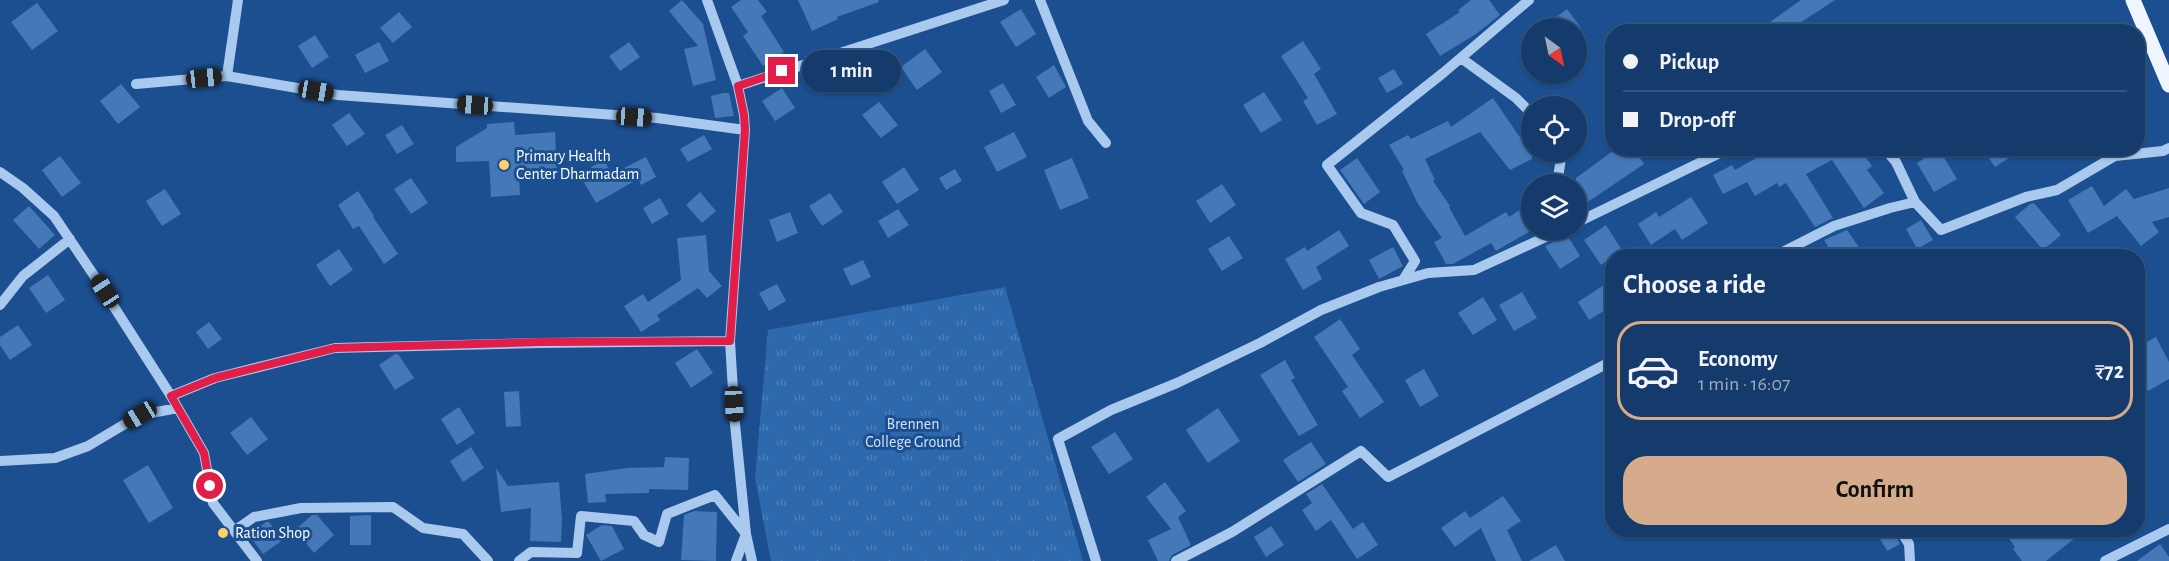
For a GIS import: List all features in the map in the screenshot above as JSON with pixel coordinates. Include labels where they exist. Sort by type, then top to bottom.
[{"type":"main road","points":[[2133,0],[2143,24]]},
{"type":"main road","points":[[2145,28],[2169,85]]},
{"type":"street","points":[[227,76],[238,0]]},
{"type":"street","points":[[708,0],[738,86],[744,115],[745,130],[730,341],[735,424],[746,534],[752,561]]},
{"type":"street","points":[[738,86],[1004,0]]},
{"type":"street","points":[[1040,0],[1088,121],[1106,143]]},
{"type":"street","points":[[1403,280],[1415,261],[1393,225],[1361,213],[1327,165],[1461,58],[1529,0]]},
{"type":"street","points":[[1461,58],[1521,103]]},
{"type":"street","points":[[136,84],[227,76],[338,95],[657,118],[745,130]]},
{"type":"street","points":[[2145,153],[2169,148]]},
{"type":"street","points":[[1587,215],[1713,156]]},
{"type":"street","points":[[1891,156],[1915,202],[1941,230],[2026,197],[2057,190],[2115,156]]},
{"type":"street","points":[[0,172],[23,188],[54,216],[70,239],[171,396],[204,453],[213,503],[256,561]]},
{"type":"street","points":[[1790,249],[1834,226],[1915,202]]},
{"type":"street","points":[[0,305],[23,276],[70,239]]},
{"type":"street","points":[[1096,561],[1058,439],[1111,410],[1260,343],[1321,310],[1379,287],[1428,273],[1474,270],[1539,240]]},
{"type":"street","points":[[171,396],[215,378],[335,348],[540,342],[730,341]]},
{"type":"street","points":[[1176,561],[1232,532],[1361,451],[1388,477],[1605,365]]},
{"type":"street","points":[[0,461],[55,458],[88,446],[140,415],[178,408]]},
{"type":"street","points":[[519,561],[531,552],[577,553],[581,516],[634,521],[644,535],[659,542],[667,514],[715,495],[746,534]]},
{"type":"street","points":[[234,531],[254,517],[301,508],[393,507],[423,528],[463,534],[488,561]]},
{"type":"street","points":[[2105,561],[2169,529]]},
{"type":"street","points":[[736,561],[746,534]]},
{"type":"street","points":[[1904,537],[1909,544],[1910,561]]},
{"type":"green space","name":"Brennen College Ground","points":[[1005,287],[1083,561],[771,561],[755,478],[768,330]]},
{"type":"building","points":[[682,0],[703,24],[716,80],[693,86],[684,49],[698,46],[669,11]]},
{"type":"building","points":[[741,0],[758,0],[767,12],[761,16],[784,52],[763,66],[743,36],[748,32],[731,7]]},
{"type":"building","points":[[798,0],[878,0],[879,2],[837,17],[838,19],[812,31]]},
{"type":"building","points":[[1471,0],[1489,0],[1500,15],[1476,34],[1440,56],[1426,34],[1460,12],[1458,10]]},
{"type":"building","points":[[1801,0],[1835,0],[1798,24],[1767,24]]},
{"type":"building","points":[[37,3],[58,31],[32,50],[11,22]]},
{"type":"building","points":[[1021,9],[1036,34],[1016,47],[1000,22]]},
{"type":"building","points":[[1567,9],[1574,18],[1555,18]]},
{"type":"building","points":[[399,12],[412,27],[393,43],[380,28]]},
{"type":"building","points":[[315,35],[329,57],[312,68],[298,46]]},
{"type":"building","points":[[1303,41],[1321,69],[1314,74],[1337,114],[1317,125],[1303,101],[1308,98],[1281,56]]},
{"type":"building","points":[[379,42],[389,61],[365,73],[355,55]]},
{"type":"building","points":[[629,42],[640,57],[620,71],[609,56]]},
{"type":"building","points":[[925,49],[942,72],[917,90],[901,67]]},
{"type":"building","points":[[1054,65],[1066,87],[1049,98],[1036,77]]},
{"type":"building","points":[[1394,69],[1403,84],[1387,93],[1378,78]]},
{"type":"building","points":[[1003,83],[1016,105],[1001,113],[989,91]]},
{"type":"building","points":[[121,84],[140,107],[118,124],[100,101]]},
{"type":"building","points":[[782,88],[795,108],[775,121],[762,101]]},
{"type":"building","points":[[1264,92],[1282,120],[1261,133],[1243,105]]},
{"type":"building","points":[[729,93],[734,116],[715,118],[711,96]]},
{"type":"building","points":[[1493,98],[1519,136],[1521,135],[1521,162],[1526,162],[1510,170],[1480,132],[1425,159],[1435,180],[1433,181],[1450,206],[1465,236],[1506,212],[1509,217],[1521,209],[1521,236],[1496,251],[1491,243],[1453,264],[1446,264],[1434,242],[1442,238],[1418,204],[1402,171],[1404,170],[1389,145],[1408,135],[1411,139],[1448,121],[1451,127]]},
{"type":"building","points":[[879,102],[898,125],[881,138],[862,115]]},
{"type":"building","points":[[349,113],[365,134],[347,146],[332,125]]},
{"type":"building","name":"Primary Health Center Dharmadam","points":[[514,122],[515,135],[555,132],[557,172],[519,174],[520,195],[491,197],[489,161],[456,162],[456,147],[487,128],[487,124]]},
{"type":"building","points":[[402,125],[414,144],[397,154],[385,135]]},
{"type":"building","points":[[1014,132],[1027,157],[997,172],[984,147]]},
{"type":"building","points":[[704,135],[712,149],[688,162],[680,149]]},
{"type":"building","points":[[60,156],[81,183],[62,197],[42,170]]},
{"type":"building","points":[[1606,156],[1638,156],[1644,164],[1587,203],[1587,174],[1581,174]]},
{"type":"building","points":[[1760,156],[1865,156],[1872,166],[1867,170],[1884,193],[1864,208],[1832,160],[1806,174],[1833,218],[1815,227],[1786,183],[1779,187],[1777,183],[1755,196],[1747,182],[1723,194],[1713,175],[1732,165],[1735,170]]},
{"type":"building","points":[[1928,156],[1943,156],[1957,179],[1934,192],[1917,163]]},
{"type":"building","points":[[1987,156],[2012,156],[1995,167]]},
{"type":"building","points":[[646,157],[656,177],[641,185],[638,179],[596,203],[579,174],[604,160],[612,174]]},
{"type":"building","points":[[1072,158],[1089,198],[1060,210],[1044,170]]},
{"type":"building","points":[[1357,158],[1380,192],[1364,204],[1340,170]]},
{"type":"building","points":[[904,167],[919,190],[897,204],[882,182]]},
{"type":"building","points":[[955,169],[962,181],[946,190],[939,178]]},
{"type":"building","points":[[411,178],[428,203],[411,214],[394,189]]},
{"type":"building","points":[[1222,184],[1236,205],[1210,223],[1196,201]]},
{"type":"building","points":[[2092,186],[2104,206],[2126,189],[2134,199],[2169,188],[2169,217],[2152,222],[2159,232],[2141,246],[2117,216],[2088,233],[2068,200]]},
{"type":"building","points":[[165,189],[181,214],[162,226],[146,201]]},
{"type":"building","points":[[358,191],[398,254],[384,264],[359,226],[353,229],[338,205]]},
{"type":"building","points":[[700,192],[716,211],[702,223],[686,205]]},
{"type":"building","points":[[830,193],[843,212],[822,226],[809,206]]},
{"type":"building","points":[[1691,197],[1708,223],[1682,240],[1675,229],[1651,245],[1638,224],[1656,212],[1659,217]]},
{"type":"building","points":[[660,198],[669,214],[652,224],[643,208]]},
{"type":"building","points":[[2034,203],[2061,235],[2044,249],[2015,217]]},
{"type":"building","points":[[29,206],[55,235],[39,249],[13,220]]},
{"type":"building","points":[[898,209],[909,225],[888,238],[878,221]]},
{"type":"building","points":[[790,212],[798,233],[777,242],[769,220]]},
{"type":"building","points":[[1921,220],[1933,240],[1917,249],[1906,229]]},
{"type":"building","points":[[1606,225],[1621,249],[1605,249],[1605,262],[1601,265],[1584,240]]},
{"type":"building","points":[[1339,230],[1349,246],[1316,267],[1322,279],[1303,290],[1285,259],[1305,247],[1307,251]]},
{"type":"building","points":[[1847,230],[1860,249],[1824,249],[1828,246],[1824,240]]},
{"type":"building","points":[[706,235],[709,271],[722,286],[707,298],[698,288],[657,315],[660,320],[641,332],[624,306],[643,294],[648,302],[681,280],[677,238]]},
{"type":"building","points":[[1229,236],[1243,258],[1222,271],[1208,249]]},
{"type":"building","points":[[1557,240],[1570,240],[1580,256],[1560,269],[1545,246]]},
{"type":"building","points":[[1393,247],[1403,266],[1379,279],[1369,260]]},
{"type":"building","points":[[339,249],[353,270],[330,286],[316,265]]},
{"type":"building","points":[[863,260],[871,277],[851,286],[843,269]]},
{"type":"building","points":[[48,275],[65,300],[46,313],[29,288]]},
{"type":"building","points":[[777,284],[786,301],[769,311],[759,293]]},
{"type":"building","points":[[1604,285],[1605,310],[1589,320],[1578,302]]},
{"type":"building","points":[[1522,292],[1537,318],[1514,331],[1499,305]]},
{"type":"building","points":[[1483,297],[1497,320],[1473,335],[1458,313]]},
{"type":"building","points":[[1340,319],[1360,349],[1352,355],[1384,402],[1360,418],[1342,391],[1348,387],[1314,337]]},
{"type":"building","points":[[209,322],[222,339],[208,349],[196,332]]},
{"type":"building","points":[[18,325],[32,345],[10,360],[0,345],[0,337]]},
{"type":"building","points":[[2156,337],[2169,362],[2169,379],[2148,391],[2145,385],[2145,343]]},
{"type":"building","points":[[697,349],[713,373],[691,388],[675,363]]},
{"type":"building","points":[[398,354],[414,378],[395,390],[379,365]]},
{"type":"building","points":[[1285,360],[1295,378],[1291,380],[1318,425],[1299,436],[1260,375]]},
{"type":"building","points":[[1424,369],[1439,396],[1420,407],[1405,380]]},
{"type":"building","points":[[519,391],[521,426],[506,427],[504,392]]},
{"type":"building","points":[[459,407],[475,433],[457,445],[441,419]]},
{"type":"building","points":[[1218,408],[1240,441],[1208,463],[1186,430]]},
{"type":"building","points":[[251,417],[268,439],[247,455],[230,433]]},
{"type":"building","points":[[1115,432],[1133,459],[1109,474],[1091,447]]},
{"type":"building","points":[[1311,442],[1326,464],[1298,482],[1283,460]]},
{"type":"building","points":[[471,447],[484,468],[463,482],[450,461]]},
{"type":"building","points":[[665,457],[689,458],[688,490],[649,489],[649,493],[605,494],[606,502],[588,503],[585,474],[627,468],[664,467]]},
{"type":"building","points":[[148,465],[173,508],[149,523],[123,480]]},
{"type":"building","points":[[496,468],[508,486],[559,482],[561,542],[530,541],[531,508],[501,512]]},
{"type":"building","points":[[1165,482],[1186,511],[1178,517],[1191,545],[1172,555],[1169,561],[1158,561],[1148,540],[1171,529],[1146,497]]},
{"type":"building","points":[[1322,484],[1353,529],[1363,522],[1378,545],[1357,559],[1331,520],[1316,531],[1302,510],[1312,503],[1306,494]]},
{"type":"building","points":[[1503,496],[1521,521],[1507,530],[1522,561],[1496,561],[1481,528],[1455,547],[1441,528],[1465,511],[1470,518]]},
{"type":"building","points":[[694,511],[717,512],[716,561],[681,560],[684,515]]},
{"type":"building","points":[[312,515],[317,515],[334,535],[314,553],[295,530]]},
{"type":"building","points":[[371,515],[371,545],[350,545],[350,516]]},
{"type":"building","points":[[269,522],[283,540],[263,554],[249,535]]},
{"type":"building","points":[[602,525],[612,526],[624,549],[601,561],[586,535]]},
{"type":"building","points":[[1271,526],[1284,545],[1266,557],[1254,537]]},
{"type":"building","points":[[1879,537],[1896,537],[1900,544],[1887,551]]},
{"type":"building","points":[[2008,537],[2076,537],[2046,561],[2022,561],[2013,549],[2015,547]]},
{"type":"building","points":[[2160,544],[2169,557],[2169,561],[2137,561]]},
{"type":"building","points":[[1556,545],[1565,561],[1529,561]]},
{"type":"place","name":"Primary Health Center Dharmadam","points":[[504,165]]},
{"type":"place","name":"Ration Shop","points":[[223,533]]},
{"type":"route","points":[[210,486],[204,453],[171,396],[215,378],[335,348],[540,342],[730,341],[745,130],[738,86],[782,71]]}]
